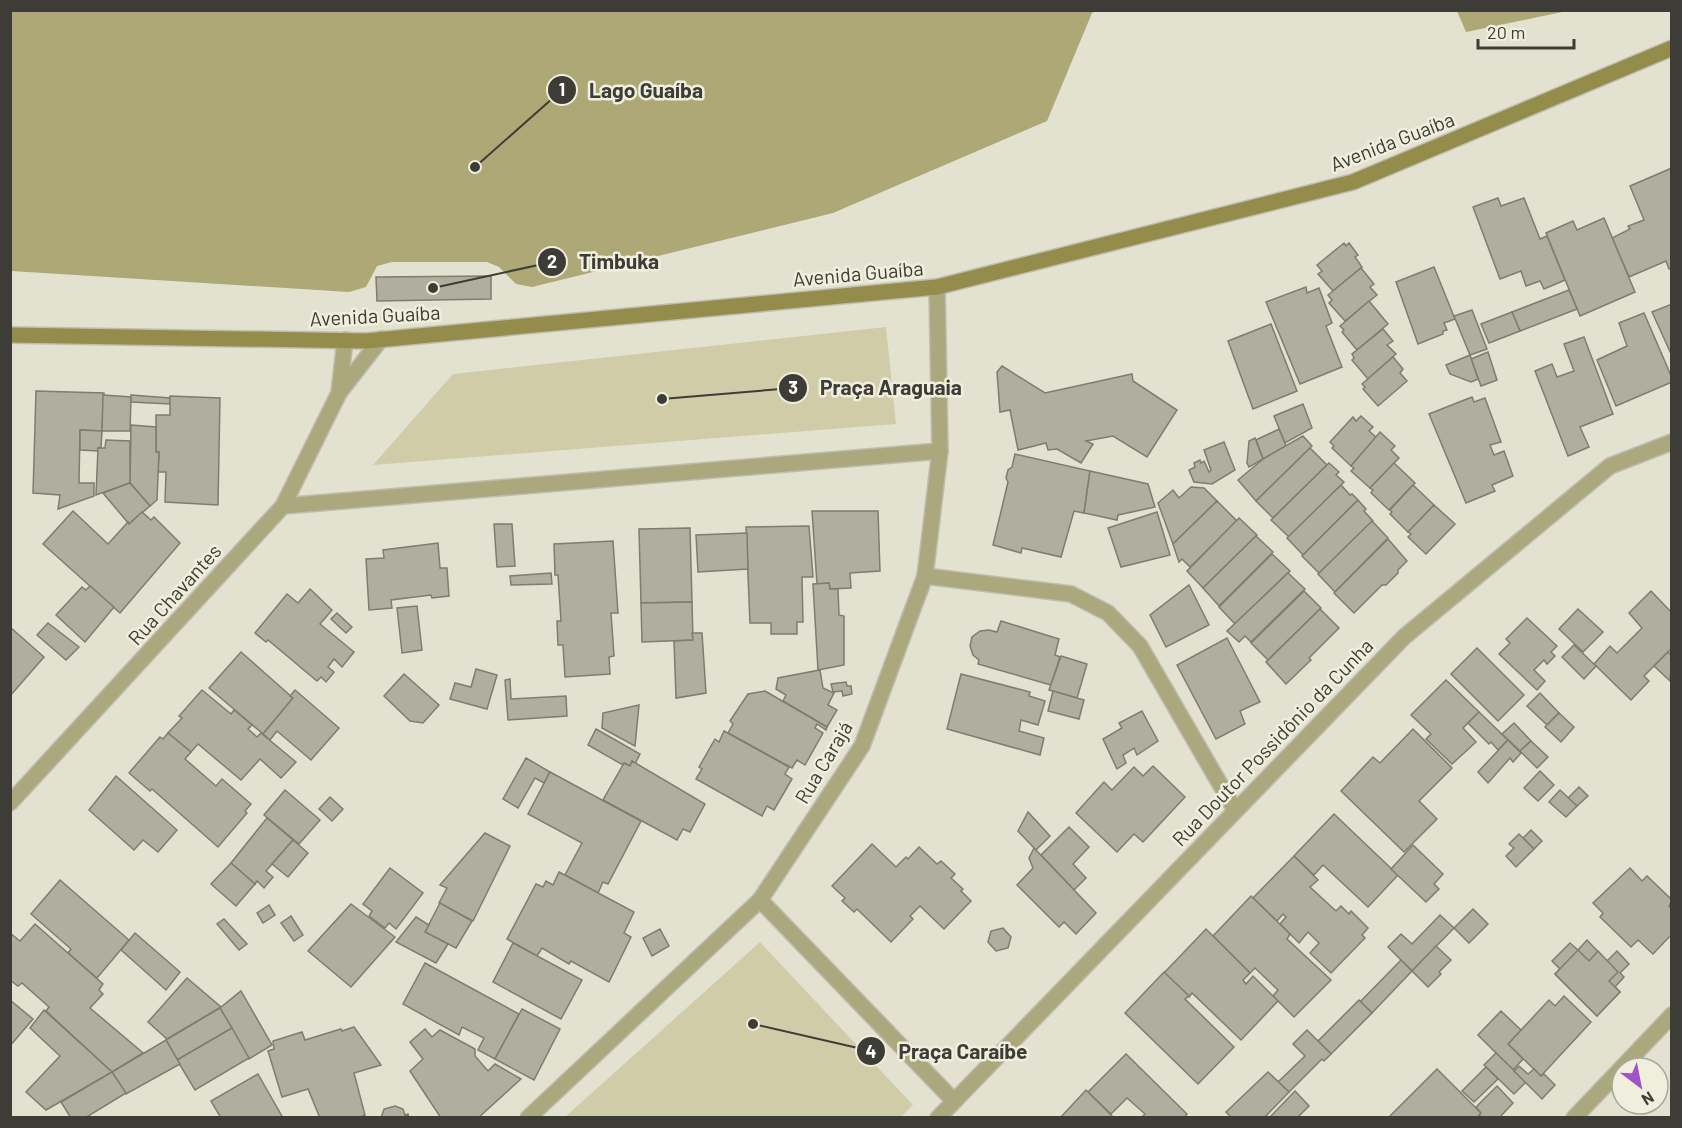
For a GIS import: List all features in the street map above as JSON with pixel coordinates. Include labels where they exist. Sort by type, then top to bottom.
[{"type":"main road","name":"Avenida Guaíba","points":[[10,335],[381,339],[937,287],[1353,182],[1671,48]]},
{"type":"street","name":"Rua Carajá","points":[[528,1118],[760,900],[862,746],[925,576],[940,450],[937,287]]},
{"type":"street","name":"Rua Chavantes","points":[[10,803],[283,506],[339,393],[381,339]]},
{"type":"street","name":"Rua Chavantes","points":[[339,393],[345,340]]},
{"type":"street","name":"Rua Doutor Possidônio da Cunha","points":[[938,1118],[1404,637],[1610,466],[1671,442]]},
{"type":"street","points":[[283,506],[940,450]]},
{"type":"street","points":[[925,576],[1071,594],[1108,613],[1140,646],[1235,810]]},
{"type":"street","points":[[760,900],[954,1101]]},
{"type":"street","points":[[1574,1118],[1671,1015]]},
{"type":"shaded area","points":[[10,11],[1097,11],[1092,13],[1047,121],[833,213],[532,287],[516,284],[499,267],[487,262],[392,262],[377,266],[366,287],[349,292],[11,271]]},
{"type":"shaded area","points":[[1457,11],[1567,11],[1466,32]]},
{"type":"shaded area","points":[[886,327],[896,424],[373,465],[453,374]]},
{"type":"shaded area","points":[[760,942],[913,1105],[901,1117],[565,1117]]},
{"type":"building","points":[[1672,168],[1672,268],[1669,269],[1666,261],[1629,277],[1612,238],[1630,229],[1628,226],[1644,220],[1630,186]]},
{"type":"building","points":[[1498,198],[1501,206],[1524,198],[1540,239],[1547,236],[1565,280],[1544,289],[1540,281],[1526,286],[1521,271],[1500,279],[1473,207]]},
{"type":"building","points":[[1604,218],[1635,292],[1580,316],[1546,233],[1573,221],[1577,230]]},
{"type":"building","points":[[1344,243],[1346,246],[1349,243],[1358,255],[1355,257],[1362,267],[1333,291],[1318,274],[1322,271],[1317,265]]},
{"type":"building","points":[[1434,267],[1455,319],[1444,323],[1447,330],[1443,331],[1443,334],[1418,344],[1396,282]]},
{"type":"building","points":[[1361,268],[1374,284],[1370,287],[1377,295],[1345,321],[1329,303],[1332,300],[1328,295]]},
{"type":"building","points":[[491,276],[491,299],[377,301],[376,277]]},
{"type":"building","points":[[1306,287],[1307,293],[1319,288],[1332,323],[1326,326],[1342,367],[1300,384],[1266,302]]},
{"type":"building","points":[[1569,290],[1577,309],[1520,331],[1512,312]]},
{"type":"building","points":[[1369,301],[1388,324],[1357,350],[1342,332],[1344,330],[1340,326]]},
{"type":"building","points":[[1672,304],[1672,356],[1652,312]]},
{"type":"building","points":[[1472,310],[1487,349],[1470,355],[1454,316]]},
{"type":"building","points":[[1512,312],[1520,331],[1489,343],[1481,324]]},
{"type":"building","points":[[1644,313],[1672,382],[1616,406],[1597,360],[1627,346],[1619,323]]},
{"type":"building","points":[[1271,324],[1297,391],[1253,409],[1228,341]]},
{"type":"building","points":[[1383,329],[1393,341],[1387,345],[1396,354],[1368,379],[1352,360],[1354,358],[1352,354]]},
{"type":"building","points":[[1584,337],[1613,414],[1580,427],[1589,447],[1568,456],[1535,371],[1552,364],[1557,377],[1574,371],[1564,344]]},
{"type":"building","points":[[1488,352],[1497,380],[1481,386],[1471,359]]},
{"type":"building","points":[[1470,355],[1478,379],[1471,382],[1450,374],[1446,365]]},
{"type":"building","points":[[1393,357],[1403,369],[1400,373],[1407,381],[1378,406],[1363,389],[1365,387],[1362,384]]},
{"type":"building","points":[[1002,366],[1045,393],[1132,374],[1133,381],[1177,410],[1147,457],[1113,436],[1086,441],[1093,444],[1081,463],[1057,449],[1048,450],[1046,443],[1018,450],[1010,410],[1000,412],[997,372]]},
{"type":"building","points":[[36,391],[104,393],[102,431],[80,430],[79,483],[94,483],[94,496],[58,509],[60,495],[33,493]]},
{"type":"building","points":[[103,395],[131,397],[130,431],[102,431]]},
{"type":"building","points":[[131,395],[170,398],[170,404],[131,402]]},
{"type":"building","points":[[170,396],[220,398],[218,505],[165,502],[166,472],[158,472],[156,415],[170,415]]},
{"type":"building","points":[[1472,397],[1474,402],[1485,398],[1501,442],[1490,445],[1494,455],[1504,451],[1513,476],[1492,485],[1495,491],[1466,503],[1429,414]]},
{"type":"building","points":[[1303,404],[1312,428],[1285,443],[1274,416]]},
{"type":"building","points":[[1361,416],[1373,427],[1369,431],[1376,437],[1351,466],[1332,448],[1334,446],[1330,442],[1353,417],[1356,421]]},
{"type":"building","points":[[131,425],[156,427],[156,452],[159,452],[157,500],[150,506],[130,483]]},
{"type":"building","points":[[1279,429],[1286,446],[1263,459],[1256,440]]},
{"type":"building","points":[[80,430],[102,431],[101,447],[98,451],[80,450]]},
{"type":"building","points":[[1380,432],[1395,446],[1391,450],[1399,458],[1370,488],[1351,471],[1354,468],[1351,466]]},
{"type":"building","points":[[1303,436],[1312,446],[1256,501],[1238,480],[1263,459]]},
{"type":"building","points":[[1255,438],[1263,459],[1249,467],[1247,463],[1249,441]]},
{"type":"building","points":[[106,440],[130,441],[130,483],[96,495],[98,448],[105,448]]},
{"type":"building","points":[[1224,442],[1235,470],[1212,484],[1194,482],[1189,470],[1195,467],[1194,463],[1204,461],[1209,472],[1211,470],[1204,450]]},
{"type":"building","points":[[1310,448],[1327,465],[1273,518],[1256,501]]},
{"type":"building","points":[[1015,454],[1090,471],[1084,513],[1074,511],[1061,557],[1022,548],[1021,553],[993,545],[1008,482],[1006,478]]},
{"type":"building","points":[[1329,463],[1339,472],[1336,475],[1344,482],[1289,537],[1271,520]]},
{"type":"building","points":[[1394,463],[1415,483],[1389,510],[1371,493],[1373,490],[1370,488]]},
{"type":"building","points":[[1090,471],[1148,484],[1155,507],[1118,515],[1117,520],[1084,513]]},
{"type":"building","points":[[130,483],[150,506],[129,524],[103,493]]},
{"type":"building","points":[[1341,485],[1358,500],[1303,555],[1287,538]]},
{"type":"building","points":[[1413,485],[1434,505],[1408,532],[1390,514],[1392,512],[1390,510]]},
{"type":"building","points":[[1191,487],[1204,488],[1217,501],[1173,544],[1158,503],[1173,490],[1179,498]]},
{"type":"building","points":[[1358,500],[1373,521],[1319,573],[1302,556]]},
{"type":"building","points":[[1217,501],[1237,521],[1190,567],[1182,559],[1179,562],[1173,544]]},
{"type":"building","points":[[1434,505],[1455,524],[1426,554],[1408,537],[1411,534],[1408,532]]},
{"type":"building","points":[[73,511],[108,544],[128,522],[129,524],[142,512],[151,520],[154,517],[180,543],[120,613],[43,544]]},
{"type":"building","points":[[812,511],[878,511],[880,571],[850,573],[851,588],[830,589],[829,583],[817,584]]},
{"type":"building","points":[[1157,512],[1170,555],[1121,567],[1108,528]]},
{"type":"building","points":[[1239,518],[1257,535],[1203,588],[1187,571]]},
{"type":"building","points":[[1372,521],[1388,538],[1335,592],[1318,574]]},
{"type":"building","points":[[494,524],[512,524],[515,566],[497,567]]},
{"type":"building","points":[[809,526],[813,577],[802,577],[803,622],[797,622],[797,634],[771,634],[771,623],[750,623],[746,527]]},
{"type":"building","points":[[690,528],[692,602],[641,603],[639,529]]},
{"type":"building","points":[[747,533],[748,569],[698,572],[696,535]]},
{"type":"building","points":[[1256,536],[1273,552],[1219,606],[1203,588]]},
{"type":"building","points":[[1388,539],[1407,561],[1386,585],[1382,585],[1354,613],[1334,593]]},
{"type":"building","points":[[613,541],[618,613],[611,613],[614,656],[609,657],[610,674],[565,677],[563,645],[558,645],[557,621],[561,621],[558,575],[555,575],[554,544]]},
{"type":"building","points":[[438,543],[440,568],[447,568],[449,596],[432,598],[431,595],[391,600],[392,608],[369,610],[366,559],[384,558],[383,550]]},
{"type":"building","points":[[1272,554],[1290,571],[1235,624],[1219,607]]},
{"type":"building","points":[[551,573],[552,584],[511,585],[510,576]]},
{"type":"building","points":[[1288,573],[1305,589],[1251,642],[1245,636],[1239,642],[1227,631]]},
{"type":"building","points":[[829,583],[830,589],[838,589],[839,615],[844,616],[844,665],[818,670],[813,584]]},
{"type":"building","points":[[1189,585],[1209,625],[1166,647],[1150,615]]},
{"type":"building","points":[[90,586],[114,607],[85,642],[56,615],[82,587],[86,590]]},
{"type":"building","points":[[310,589],[332,610],[320,624],[354,652],[342,667],[334,659],[328,667],[334,672],[326,682],[321,677],[317,681],[268,640],[266,642],[255,633],[287,594],[298,603]]},
{"type":"building","points":[[1304,591],[1321,608],[1268,660],[1251,643]]},
{"type":"building","points":[[1651,591],[1672,613],[1672,648],[1644,676],[1649,681],[1631,700],[1594,664],[1610,646],[1617,653],[1642,628],[1629,613]]},
{"type":"building","points":[[692,602],[693,640],[642,642],[641,603]]},
{"type":"building","points":[[417,606],[422,650],[402,653],[397,608]]},
{"type":"building","points":[[1320,609],[1339,628],[1286,684],[1266,662]]},
{"type":"building","points":[[1578,609],[1603,632],[1583,652],[1559,629]]},
{"type":"building","points":[[337,613],[352,627],[346,633],[331,619]]},
{"type":"building","points":[[1527,618],[1557,646],[1551,652],[1555,656],[1547,664],[1544,660],[1534,670],[1545,681],[1537,690],[1499,654],[1510,643],[1506,639]]},
{"type":"building","points":[[1001,621],[1059,639],[1055,655],[1060,657],[1051,685],[978,664],[979,660],[973,655],[970,646],[972,637],[980,631],[997,632]]},
{"type":"building","points":[[48,623],[79,647],[66,660],[37,635]]},
{"type":"building","points":[[10,627],[44,657],[10,696]]},
{"type":"building","points":[[692,633],[702,633],[706,693],[676,698],[674,641],[693,640]]},
{"type":"building","points":[[1227,638],[1260,702],[1240,711],[1245,724],[1216,739],[1177,665]]},
{"type":"building","points":[[1574,645],[1596,666],[1584,679],[1562,657]]},
{"type":"building","points":[[1477,648],[1524,695],[1498,721],[1451,674]]},
{"type":"building","points":[[241,652],[293,698],[263,734],[209,688]]},
{"type":"building","points":[[1668,652],[1672,656],[1670,681],[1654,666]]},
{"type":"building","points":[[1061,656],[1087,664],[1077,698],[1049,690]]},
{"type":"building","points":[[476,669],[497,675],[487,709],[450,699],[455,683],[471,687]]},
{"type":"building","points":[[820,670],[823,688],[834,693],[828,705],[837,710],[827,727],[783,701],[786,695],[776,689],[778,678]]},
{"type":"building","points":[[404,674],[439,705],[423,723],[410,721],[384,696]]},
{"type":"building","points":[[961,674],[1030,692],[1029,696],[1045,701],[1038,725],[1021,720],[1019,731],[1044,738],[1040,755],[947,729]]},
{"type":"building","points":[[510,679],[511,699],[566,696],[567,716],[508,720],[505,680]]},
{"type":"building","points":[[1446,680],[1479,712],[1463,728],[1476,742],[1452,764],[1426,739],[1431,734],[1411,715]]},
{"type":"building","points":[[846,682],[847,686],[851,686],[852,694],[843,696],[842,691],[833,692],[831,684]]},
{"type":"building","points":[[202,690],[231,714],[234,710],[252,725],[248,729],[257,737],[261,733],[296,762],[281,778],[260,759],[241,780],[198,744],[191,752],[168,733],[182,718],[179,716]]},
{"type":"building","points":[[295,690],[339,728],[311,760],[277,731],[270,740],[263,734],[293,698],[290,696]]},
{"type":"building","points":[[765,691],[827,727],[826,730],[817,724],[815,728],[823,733],[805,765],[797,760],[792,768],[728,733],[733,724],[730,721],[748,694]]},
{"type":"building","points":[[1053,691],[1084,700],[1079,719],[1048,711]]},
{"type":"building","points":[[1540,693],[1559,713],[1547,725],[1527,706]]},
{"type":"building","points":[[639,705],[635,746],[602,728],[603,713]]},
{"type":"building","points":[[1142,711],[1158,741],[1137,755],[1134,748],[1123,755],[1126,763],[1117,769],[1103,739],[1122,728],[1119,723]]},
{"type":"building","points":[[1479,712],[1508,740],[1498,750],[1468,723]]},
{"type":"building","points":[[1559,713],[1574,727],[1561,742],[1545,727]]},
{"type":"building","points":[[1514,723],[1531,741],[1520,751],[1502,734]]},
{"type":"building","points":[[596,729],[640,754],[635,764],[632,761],[630,766],[624,763],[623,765],[588,745]]},
{"type":"building","points":[[1413,729],[1452,768],[1419,801],[1437,819],[1404,852],[1341,791],[1373,757],[1380,763]]},
{"type":"building","points":[[724,731],[789,767],[785,774],[792,779],[774,810],[767,806],[762,816],[696,779],[702,769],[699,767],[715,739],[719,742]]},
{"type":"building","points":[[168,733],[191,752],[185,759],[216,786],[222,779],[251,804],[245,811],[247,813],[218,847],[152,789],[150,791],[129,773],[160,737],[163,739]]},
{"type":"building","points":[[1508,740],[1521,753],[1513,762],[1510,758],[1488,783],[1478,772]]},
{"type":"building","points":[[1531,741],[1548,757],[1537,768],[1520,751]]},
{"type":"building","points":[[526,758],[550,772],[544,783],[535,778],[518,808],[503,799]]},
{"type":"building","points":[[632,761],[705,804],[690,832],[683,829],[677,840],[603,800],[624,763],[630,766]]},
{"type":"building","points":[[1153,766],[1185,797],[1143,842],[1134,834],[1117,852],[1076,813],[1104,782],[1112,790],[1134,767],[1143,776]]},
{"type":"building","points":[[1540,771],[1554,785],[1538,801],[1524,788]]},
{"type":"building","points":[[550,772],[641,821],[608,884],[603,882],[598,893],[565,875],[582,843],[528,814]]},
{"type":"building","points":[[116,776],[177,830],[158,852],[143,840],[134,850],[89,810]]},
{"type":"building","points":[[1579,787],[1588,796],[1577,806],[1568,798]]},
{"type":"building","points":[[285,790],[320,820],[299,844],[264,815]]},
{"type":"building","points":[[1560,790],[1577,806],[1566,817],[1549,802]]},
{"type":"building","points":[[330,797],[343,809],[332,821],[319,809]]},
{"type":"building","points":[[1028,812],[1050,836],[1036,850],[1018,831]]},
{"type":"building","points":[[1334,814],[1398,875],[1368,907],[1323,865],[1314,875],[1294,856]]},
{"type":"building","points":[[267,818],[293,840],[266,871],[273,877],[264,888],[257,881],[255,884],[231,863]]},
{"type":"building","points":[[1069,827],[1089,847],[1073,864],[1086,878],[1074,890],[1041,855]]},
{"type":"building","points":[[1531,830],[1542,841],[1534,849],[1523,838]]},
{"type":"building","points":[[485,833],[510,846],[473,921],[439,903],[447,888],[440,885]]},
{"type":"building","points":[[1519,834],[1534,849],[1516,867],[1506,856],[1514,848],[1509,844]]},
{"type":"building","points":[[293,840],[308,853],[288,877],[272,864]]},
{"type":"building","points":[[872,844],[896,867],[906,857],[908,859],[919,847],[937,864],[941,861],[955,874],[951,878],[963,889],[961,891],[971,901],[944,929],[920,906],[910,916],[913,919],[891,942],[857,909],[854,912],[842,901],[845,898],[832,886]]},
{"type":"building","points":[[1413,845],[1443,874],[1434,884],[1439,889],[1426,902],[1391,869]]},
{"type":"building","points":[[1034,848],[1096,913],[1076,934],[1064,922],[1059,927],[1017,885],[1033,868],[1029,858]]},
{"type":"building","points":[[1294,856],[1318,880],[1310,887],[1336,911],[1341,906],[1349,914],[1351,911],[1368,928],[1362,935],[1365,938],[1331,973],[1310,953],[1319,943],[1308,932],[1299,943],[1280,924],[1286,917],[1283,914],[1277,921],[1253,898]]},
{"type":"building","points":[[231,863],[255,884],[236,906],[211,884]]},
{"type":"building","points":[[390,868],[423,893],[396,929],[389,923],[385,928],[369,916],[372,911],[363,904]]},
{"type":"building","points":[[1630,868],[1642,881],[1647,876],[1672,900],[1669,906],[1672,909],[1672,934],[1653,954],[1638,940],[1631,947],[1600,917],[1603,913],[1593,903]]},
{"type":"building","points":[[559,872],[634,912],[624,933],[631,937],[609,982],[571,961],[569,964],[542,948],[537,956],[507,939],[536,884],[543,887],[546,881],[553,885]]},
{"type":"building","points":[[60,880],[129,940],[97,978],[68,953],[71,949],[31,914]]},
{"type":"building","points":[[1251,896],[1290,934],[1287,939],[1331,980],[1294,1017],[1273,996],[1278,990],[1255,968],[1250,973],[1213,936]]},
{"type":"building","points":[[440,903],[472,921],[456,948],[425,932]]},
{"type":"building","points":[[351,904],[395,937],[351,987],[308,951]]},
{"type":"building","points":[[269,905],[275,915],[263,923],[257,913]]},
{"type":"building","points":[[1473,909],[1488,924],[1469,943],[1454,928]]},
{"type":"building","points":[[1440,915],[1454,928],[1412,971],[1388,947],[1401,934],[1412,944]]},
{"type":"building","points":[[291,916],[303,935],[294,941],[281,923]]},
{"type":"building","points":[[416,917],[429,925],[425,932],[448,944],[436,963],[396,942]]},
{"type":"building","points":[[224,919],[247,944],[239,950],[217,924]]},
{"type":"building","points":[[35,924],[103,984],[99,990],[103,994],[90,1008],[143,1053],[112,1072],[46,1011],[49,1007],[22,983],[18,986],[10,980],[10,933],[20,941]]},
{"type":"building","points":[[1003,928],[1011,937],[1008,948],[996,951],[988,942],[991,931]]},
{"type":"building","points":[[660,929],[669,946],[652,956],[643,938]]},
{"type":"building","points":[[1206,929],[1250,973],[1243,980],[1246,984],[1253,976],[1278,1001],[1241,1040],[1192,993],[1189,997],[1164,973]]},
{"type":"building","points":[[135,933],[180,972],[166,990],[121,950]]},
{"type":"building","points":[[1587,940],[1607,961],[1617,951],[1629,964],[1620,973],[1624,977],[1615,987],[1620,992],[1597,1016],[1555,974],[1560,969],[1552,961],[1570,943],[1578,950]]},
{"type":"building","points":[[513,943],[582,980],[561,1019],[493,982]]},
{"type":"building","points":[[1436,946],[1451,960],[1428,987],[1412,971]]},
{"type":"building","points":[[1578,950],[1589,961],[1598,951],[1618,972],[1609,981],[1620,992],[1597,1016],[1555,974]]},
{"type":"building","points":[[1401,960],[1412,971],[1372,1013],[1360,1002]]},
{"type":"building","points":[[425,963],[519,1014],[495,1059],[478,1050],[484,1038],[462,1027],[459,1035],[403,1004]]},
{"type":"building","points":[[1164,972],[1189,996],[1185,999],[1234,1047],[1198,1084],[1125,1013]]},
{"type":"building","points":[[187,978],[221,1007],[167,1039],[148,1022]]},
{"type":"building","points":[[241,991],[272,1045],[249,1059],[220,1008]]},
{"type":"building","points":[[1564,996],[1591,1022],[1541,1076],[1508,1044],[1549,1000],[1555,1006]]},
{"type":"building","points":[[10,1000],[33,1019],[10,1046]]},
{"type":"building","points":[[1359,1000],[1372,1013],[1331,1054],[1318,1041]]},
{"type":"building","points":[[220,1008],[232,1028],[177,1060],[166,1040]]},
{"type":"building","points":[[522,1009],[560,1029],[534,1080],[495,1059]]},
{"type":"building","points":[[44,1010],[112,1072],[46,1110],[26,1092],[60,1056],[30,1028]]},
{"type":"building","points":[[1501,1011],[1521,1030],[1508,1044],[1523,1059],[1513,1070],[1478,1035]]},
{"type":"building","points":[[354,1027],[381,1065],[354,1073],[365,1115],[358,1118],[320,1118],[308,1089],[282,1097],[268,1051],[274,1049],[273,1041],[302,1032],[305,1040]]},
{"type":"building","points":[[232,1028],[249,1058],[195,1090],[177,1060]]},
{"type":"building","points":[[425,1029],[432,1037],[440,1030],[475,1049],[475,1056],[488,1071],[495,1064],[521,1079],[478,1118],[441,1118],[410,1071],[423,1059],[410,1042]]},
{"type":"building","points":[[1307,1030],[1331,1054],[1324,1061],[1322,1059],[1289,1092],[1278,1082],[1305,1056],[1293,1044]]},
{"type":"building","points":[[166,1040],[180,1064],[126,1094],[112,1072]]},
{"type":"building","points":[[1496,1053],[1526,1082],[1514,1094],[1484,1065]]},
{"type":"building","points":[[1126,1054],[1187,1114],[1184,1118],[1141,1118],[1145,1114],[1127,1098],[1111,1114],[1088,1092]]},
{"type":"building","points":[[1519,1066],[1528,1074],[1534,1069],[1541,1076],[1544,1074],[1555,1085],[1542,1099],[1514,1071]]},
{"type":"building","points":[[1486,1067],[1498,1079],[1474,1102],[1462,1091]]},
{"type":"building","points":[[1437,1069],[1481,1113],[1477,1118],[1388,1118]]},
{"type":"building","points":[[112,1072],[126,1093],[85,1118],[71,1118],[61,1102]]},
{"type":"building","points":[[1268,1072],[1289,1092],[1264,1118],[1232,1118],[1226,1112]]},
{"type":"building","points":[[258,1074],[283,1118],[221,1118],[211,1101]]},
{"type":"building","points":[[1497,1086],[1513,1103],[1499,1118],[1478,1118],[1481,1113],[1476,1107]]},
{"type":"building","points":[[1086,1090],[1114,1118],[1060,1118]]},
{"type":"building","points":[[1295,1091],[1309,1106],[1297,1118],[1269,1118]]},
{"type":"building","points":[[395,1106],[403,1109],[409,1118],[381,1118],[384,1109]]},
{"type":"place","name":"Lago Guaíba","points":[[475,167]]},
{"type":"place","name":"Timbuka","points":[[433,288]]},
{"type":"place","name":"Praça Araguaia","points":[[662,399]]},
{"type":"place","name":"Praça Caraíbe","points":[[753,1024]]}]
